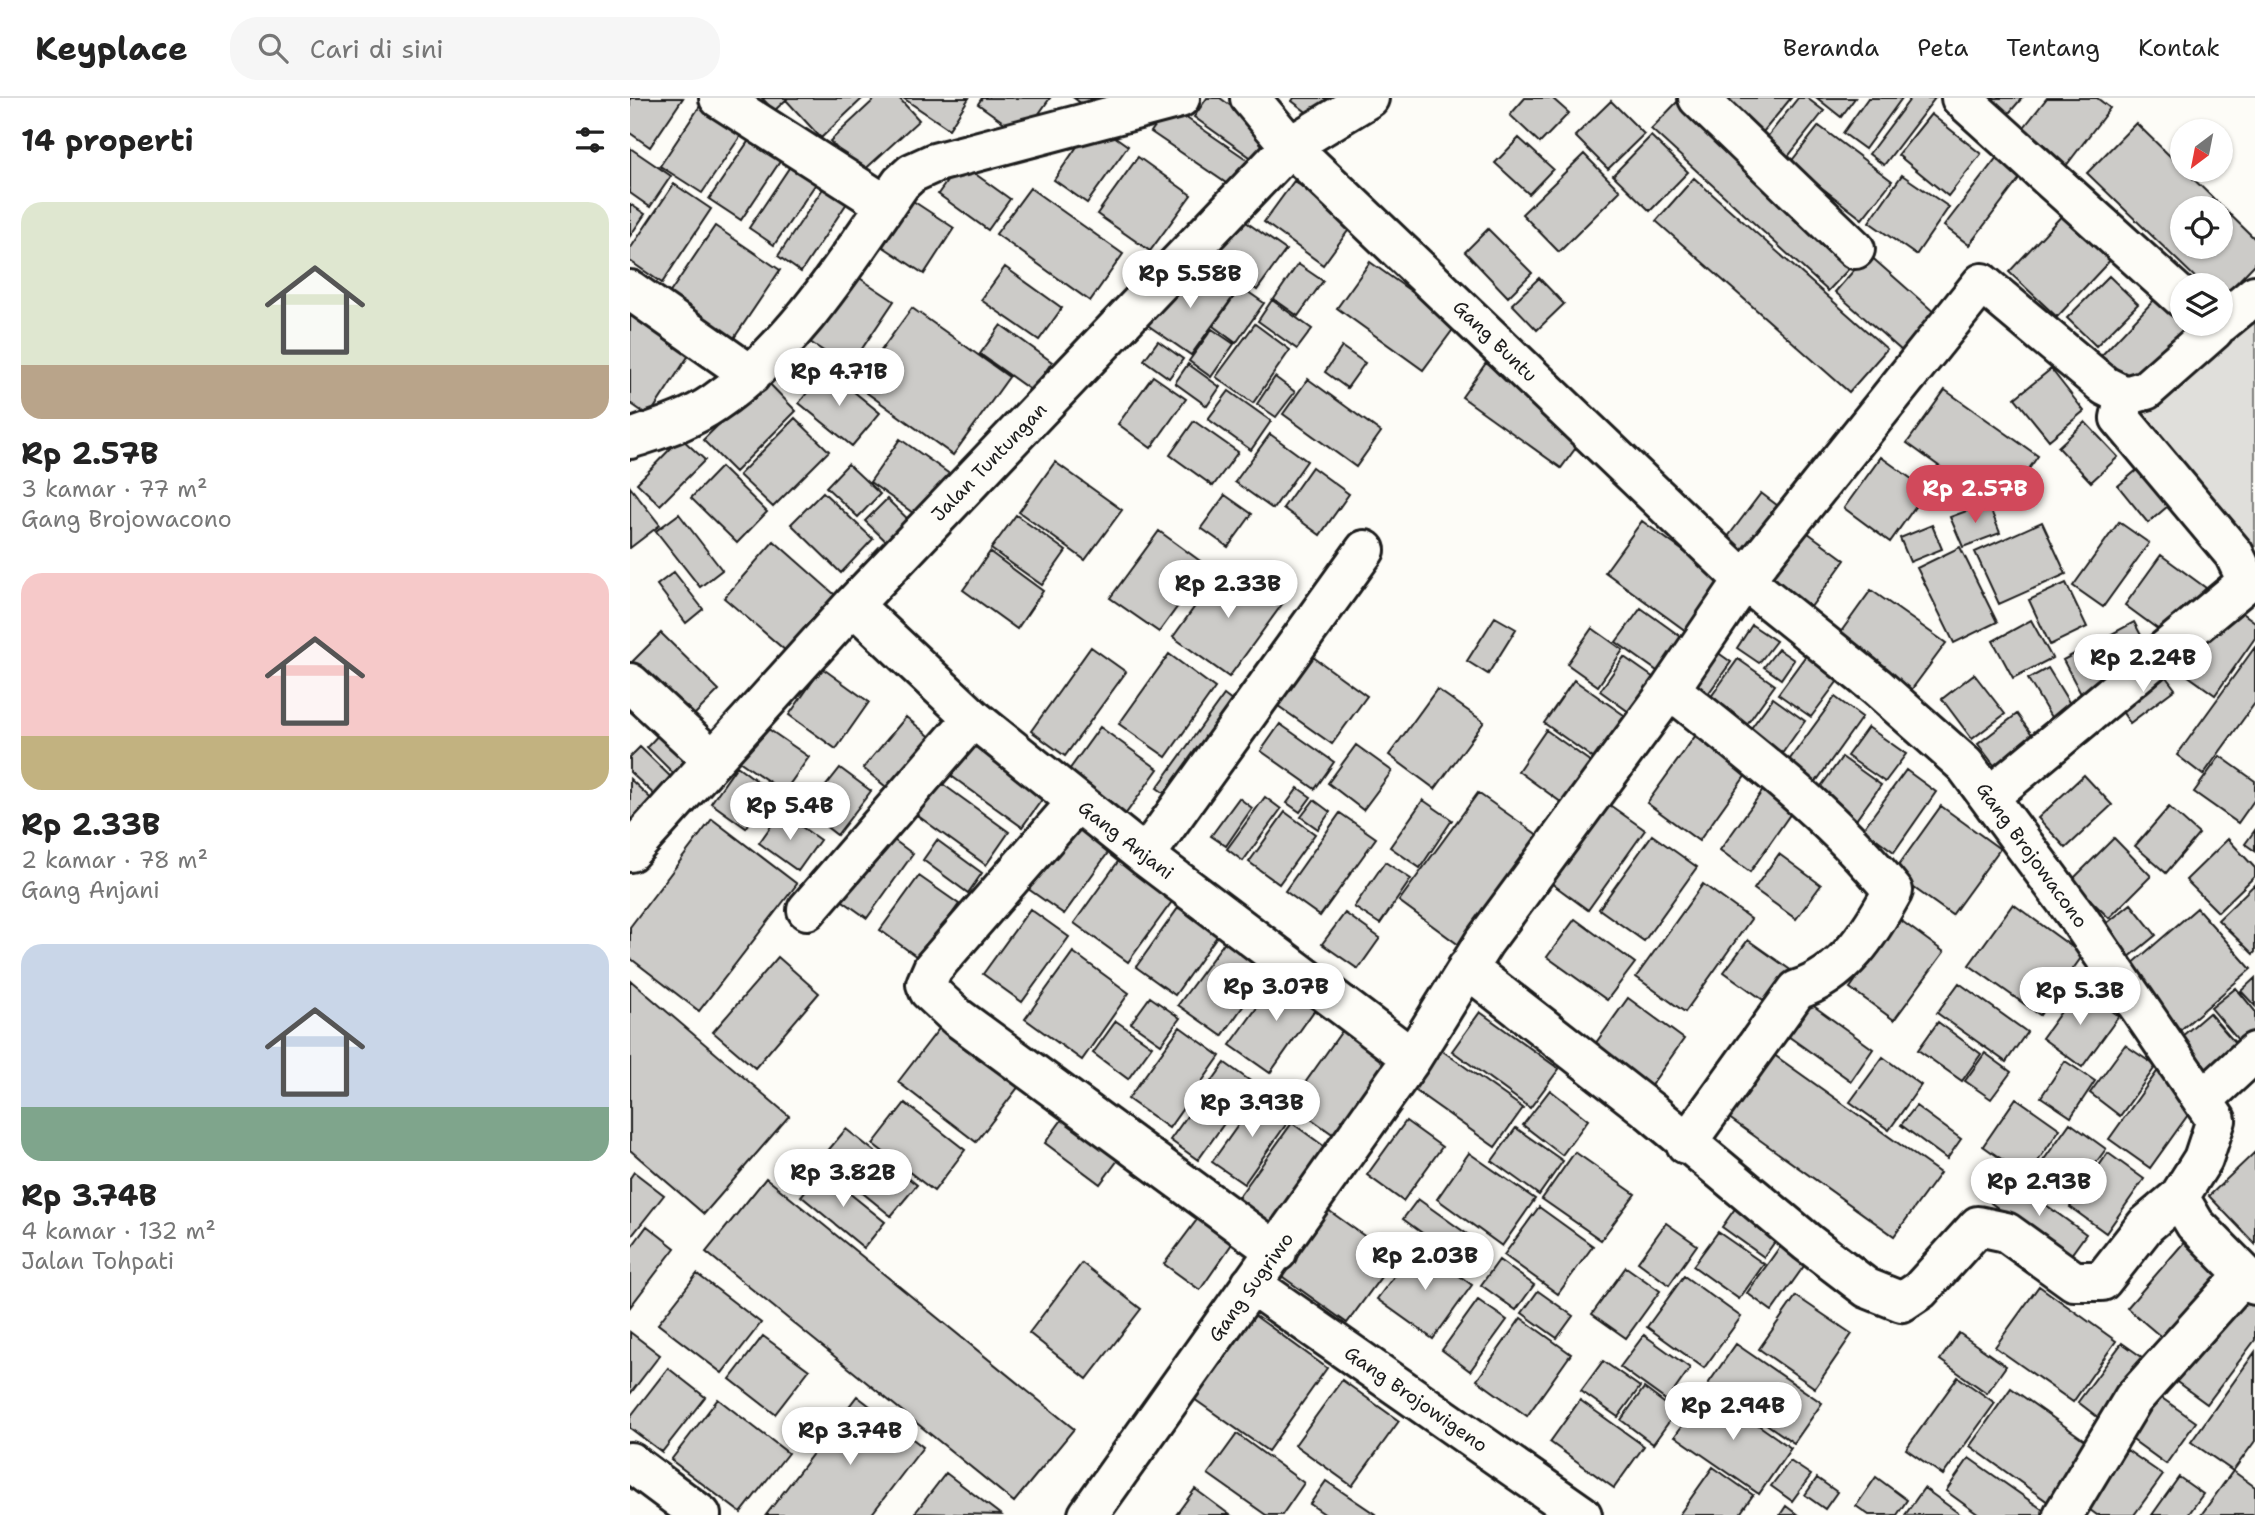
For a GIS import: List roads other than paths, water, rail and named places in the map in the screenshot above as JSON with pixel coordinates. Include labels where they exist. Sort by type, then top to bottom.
[{"type":"street","points":[[719,98],[886,205]]},
{"type":"street","points":[[630,439],[689,417],[712,404],[751,374],[789,335],[912,173],[934,163],[1180,98]]},
{"type":"street","name":"Gang Buntu","points":[[1250,98],[1290,146],[1744,580]]},
{"type":"street","name":"Jalan Tuntungan","points":[[630,852],[853,605],[1290,146],[1369,98]]},
{"type":"street","points":[[1698,98],[1855,249]]},
{"type":"street","points":[[1961,98],[2170,287]]},
{"type":"street","name":"Gang Sugriwo","points":[[1088,1515],[1412,1058],[1467,968],[1670,689],[1744,580],[1982,283],[2105,386],[2125,396]]},
{"type":"street","points":[[630,290],[751,374]]},
{"type":"street","points":[[2233,312],[2255,295]]},
{"type":"street","points":[[1990,796],[2242,586],[2244,575],[2234,554],[2120,418],[2125,396],[2146,390],[2204,336]]},
{"type":"street","points":[[1145,856],[1365,550]]},
{"type":"street","name":"Gang Brojowacono","points":[[1686,1144],[1867,1288],[1902,1302],[1920,1290],[1978,1226],[2006,1232],[2074,1280],[2102,1281],[2146,1225],[2179,1197],[2203,1159],[2213,1136],[2216,1120],[2079,919],[1965,765],[1876,686],[1744,580]]},
{"type":"street","name":"Gang Anjani","points":[[853,605],[973,718],[1145,856],[1412,1058]]},
{"type":"street","points":[[630,683],[713,760]]},
{"type":"street","points":[[1467,968],[1650,1111],[1686,1144],[1797,990],[1819,982],[1836,969],[1873,928],[1893,891],[1859,849],[1804,796],[1670,689]]},
{"type":"street","points":[[807,910],[973,718]]},
{"type":"street","points":[[1077,802],[933,968],[926,984],[929,991],[957,1017],[1277,1252]]},
{"type":"street","points":[[2203,1100],[2255,1052]]},
{"type":"street","points":[[2063,1515],[2133,1399],[2249,1280],[2194,1224],[2179,1197]]},
{"type":"street","name":"Gang Brojowigeno","points":[[1251,1284],[1582,1515]]},
{"type":"street","points":[[630,1462],[701,1515]]}]
